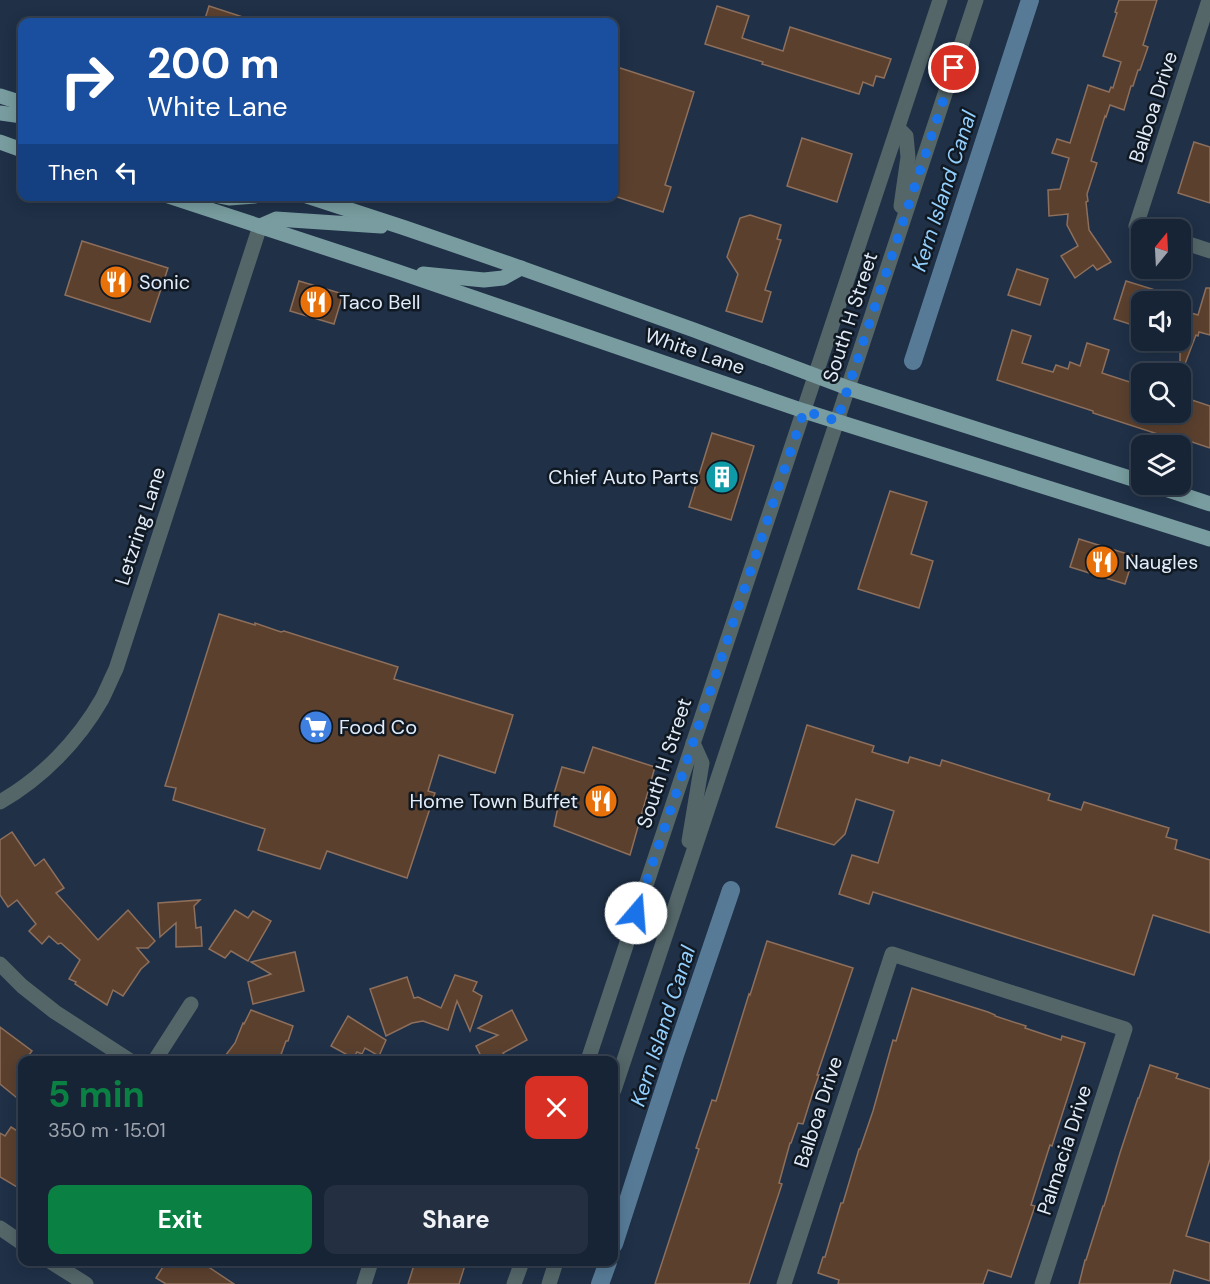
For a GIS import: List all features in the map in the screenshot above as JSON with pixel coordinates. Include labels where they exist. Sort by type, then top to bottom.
[{"type":"main road","points":[[0,96],[18,102]]},
{"type":"main road","points":[[0,113],[18,115]]},
{"type":"main road","points":[[0,142],[18,149]]},
{"type":"main road","name":"White Lane","points":[[183,201],[804,411],[1210,539]]},
{"type":"main road","name":"White Lane","points":[[322,201],[521,268],[848,388],[1131,478]]},
{"type":"main road","points":[[260,226],[276,219],[405,228]]},
{"type":"main road","points":[[396,272],[484,280],[502,278],[521,268]]},
{"type":"main road","points":[[1183,495],[1210,504]]},
{"type":"street","name":"South H Street","points":[[589,1056],[940,0]]},
{"type":"street","name":"South H Street","points":[[618,1078],[976,0]]},
{"type":"street","name":"Balboa Drive","points":[[1143,219],[1208,7]]},
{"type":"street","points":[[895,247],[908,157],[906,136],[898,128]]},
{"type":"street","name":"Letzring Lane","points":[[0,802],[36,777],[64,752],[102,698],[116,669],[260,226]]},
{"type":"street","points":[[1191,244],[1210,250]]},
{"type":"street","points":[[682,886],[702,763],[693,743]]},
{"type":"street","name":"Balboa Drive","points":[[784,1284],[892,954]]},
{"type":"street","name":"Palmacia Drive","points":[[892,954],[1125,1029],[1042,1284]]},
{"type":"street","points":[[0,964],[22,986],[55,1012],[123,1056]]},
{"type":"street","points":[[158,1056],[191,1004]]},
{"type":"street","points":[[0,1228],[18,1240]]},
{"type":"street","points":[[57,1266],[86,1284]]},
{"type":"street","points":[[364,1284],[370,1266]]},
{"type":"street","points":[[514,1284],[521,1266]]},
{"type":"street","points":[[549,1284],[555,1266]]},
{"type":"building","points":[[1119,0],[1157,0],[1143,45],[1148,47],[1140,70],[1131,86],[1124,110],[1110,105],[1091,161],[1097,163],[1086,202],[1089,230],[1111,262],[1097,270],[1093,265],[1075,278],[1061,256],[1078,246],[1067,225],[1068,214],[1049,216],[1048,190],[1060,189],[1069,158],[1052,153],[1057,139],[1070,143],[1088,85],[1109,92],[1111,87],[1113,88],[1121,62],[1103,56]]},
{"type":"building","points":[[209,6],[246,18],[205,18]]},
{"type":"building","points":[[717,6],[749,16],[742,38],[783,51],[790,27],[891,59],[884,78],[876,76],[873,86],[863,82],[859,94],[705,44]]},
{"type":"building","points":[[618,67],[694,92],[665,185],[671,187],[663,212],[618,197]]},
{"type":"building","points":[[802,138],[852,154],[837,202],[787,186]]},
{"type":"building","points":[[1194,142],[1210,147],[1210,203],[1178,193]]},
{"type":"building","points":[[750,215],[781,225],[777,239],[781,240],[765,290],[771,292],[762,322],[726,311],[738,274],[727,257],[740,218]]},
{"type":"building","name":"Sonic","points":[[82,241],[168,268],[150,322],[65,295]]},
{"type":"building","points":[[1017,269],[1048,279],[1040,305],[1008,295]]},
{"type":"building","name":"Taco Bell","points":[[299,281],[343,294],[334,324],[290,311]]},
{"type":"building","points":[[1126,281],[1158,291],[1131,291],[1131,324],[1114,319]]},
{"type":"building","points":[[1206,288],[1210,288],[1210,335],[1199,332],[1191,348],[1191,313],[1198,315]]},
{"type":"building","points":[[1012,330],[1031,336],[1022,363],[1053,372],[1056,365],[1068,369],[1070,362],[1080,366],[1087,343],[1109,350],[1102,373],[1131,382],[1131,423],[1191,423],[1191,400],[1210,406],[1210,448],[1191,442],[1191,435],[1161,435],[997,380]]},
{"type":"building","points":[[1180,351],[1190,351],[1185,363],[1180,363]]},
{"type":"building","name":"Chief Auto Parts","points":[[712,433],[754,446],[731,520],[689,507]]},
{"type":"building","points":[[890,491],[927,502],[911,554],[933,561],[919,608],[858,589]]},
{"type":"building","name":"Naugles","points":[[1079,539],[1134,556],[1125,584],[1070,567]]},
{"type":"building","name":"Food Co","points":[[219,614],[284,631],[398,667],[394,679],[513,715],[495,773],[439,755],[428,791],[435,793],[407,878],[327,851],[320,869],[258,850],[265,829],[173,800],[176,788],[165,786]]},
{"type":"building","points":[[807,725],[874,746],[872,752],[908,763],[910,757],[940,766],[942,760],[1050,794],[1048,800],[1081,810],[1084,802],[1169,828],[1166,837],[1177,840],[1175,849],[1210,860],[1210,933],[1153,915],[1134,975],[873,892],[869,904],[839,894],[852,855],[878,863],[894,811],[856,799],[845,834],[834,845],[776,827]]},
{"type":"building","name":"Home Town Buffet","points":[[593,747],[655,767],[630,855],[554,826],[559,802],[552,800],[562,767],[584,773]]},
{"type":"building","points":[[12,832],[35,866],[44,859],[64,888],[56,893],[98,940],[128,910],[155,941],[148,948],[137,948],[149,962],[141,969],[123,996],[113,990],[107,1005],[75,984],[76,982],[69,979],[80,960],[61,943],[58,944],[49,936],[42,944],[29,931],[36,924],[17,900],[8,907],[0,895],[0,840]]},
{"type":"building","points":[[200,900],[194,906],[196,928],[201,927],[202,946],[176,947],[176,923],[160,937],[158,903]]},
{"type":"building","points":[[235,910],[248,918],[253,911],[271,921],[248,961],[231,951],[225,958],[209,949]]},
{"type":"building","points":[[767,941],[853,968],[803,1124],[798,1123],[790,1143],[779,1183],[782,1184],[749,1284],[655,1284],[699,1149],[696,1148],[712,1100],[716,1101]]},
{"type":"building","points":[[295,952],[304,991],[253,1004],[248,982],[271,974],[251,962]]},
{"type":"building","points":[[455,975],[477,982],[473,991],[482,996],[470,1031],[457,1001],[448,1030],[423,1021],[412,1023],[386,1036],[370,989],[407,977],[414,998],[418,997],[441,1008]]},
{"type":"building","points":[[912,988],[988,1012],[1061,1040],[1062,1036],[1085,1043],[1043,1167],[1031,1205],[1035,1206],[1011,1277],[988,1270],[983,1284],[838,1284],[839,1280],[818,1273],[841,1203],[843,1203],[893,1040],[896,1041]]},
{"type":"building","points":[[251,1010],[293,1026],[280,1056],[225,1056],[235,1043]]},
{"type":"building","points":[[512,1010],[527,1040],[503,1053],[505,1056],[481,1056],[476,1046],[498,1035],[478,1028]]},
{"type":"building","points":[[348,1016],[386,1040],[379,1056],[365,1048],[362,1054],[357,1052],[354,1056],[349,1056],[331,1046]]},
{"type":"building","points":[[0,1027],[32,1051],[28,1056],[18,1056],[18,1099],[0,1084]]},
{"type":"building","points":[[1150,1065],[1178,1074],[1176,1078],[1210,1089],[1210,1159],[1186,1236],[1210,1243],[1210,1281],[1174,1270],[1170,1284],[1079,1284],[1085,1260]]},
{"type":"building","points":[[11,1127],[18,1131],[18,1188],[0,1177],[0,1133],[5,1136]]},
{"type":"building","points":[[164,1266],[207,1266],[234,1284],[166,1284],[156,1278]]},
{"type":"building","points":[[414,1266],[465,1266],[459,1284],[408,1284]]},
{"type":"waterway","name":"Kern Island Canal","points":[[913,361],[1030,0]]},
{"type":"waterway","name":"Kern Island Canal","points":[[618,1232],[731,890]]},
{"type":"waterway","name":"Kern Island Canal","points":[[600,1284],[607,1266]]},
{"type":"place","name":"Sonic","points":[[116,282]]},
{"type":"place","name":"Taco Bell","points":[[316,302]]},
{"type":"place","name":"Chief Auto Parts","points":[[722,477]]},
{"type":"place","name":"Naugles","points":[[1102,562]]},
{"type":"place","name":"Food Co","points":[[316,727]]},
{"type":"place","name":"Home Town Buffet","points":[[601,801]]},
{"type":"route","points":[[636,913],[804,411],[837,421],[954,68]]}]
